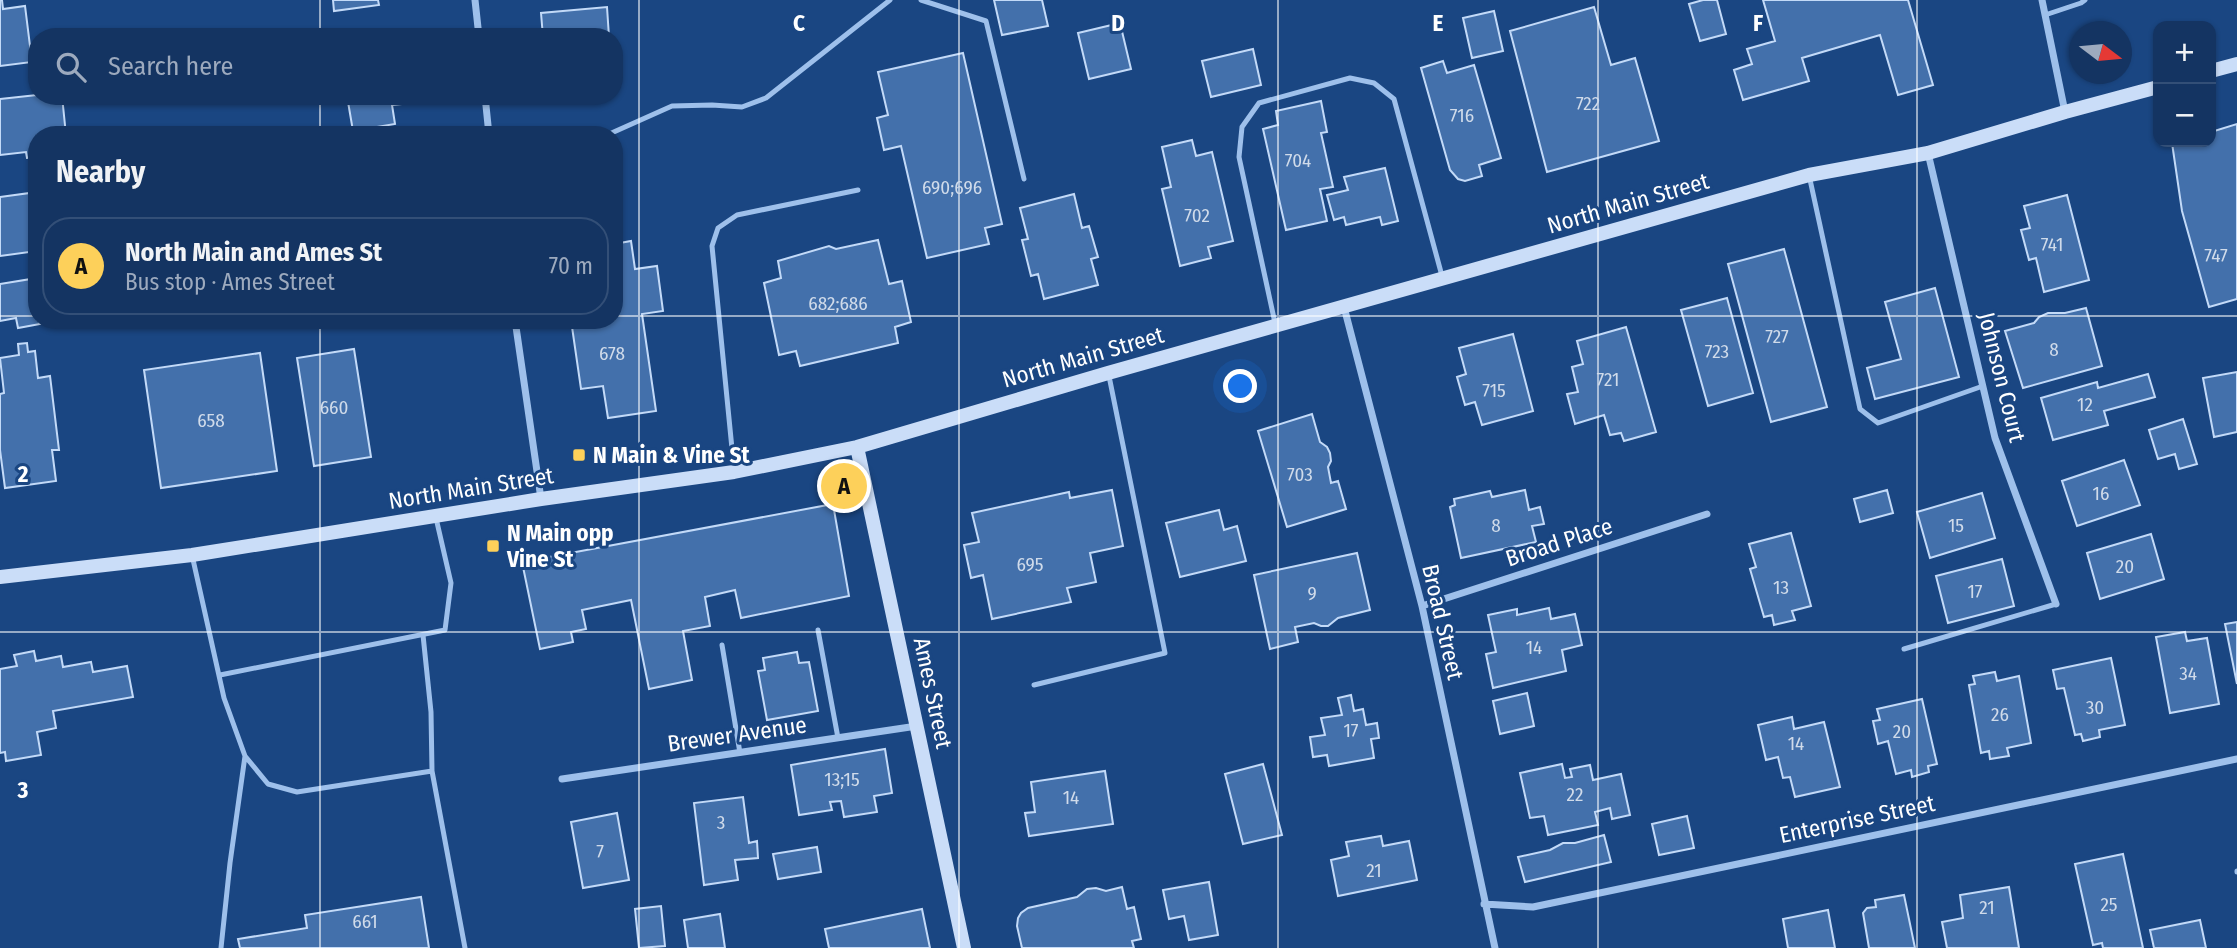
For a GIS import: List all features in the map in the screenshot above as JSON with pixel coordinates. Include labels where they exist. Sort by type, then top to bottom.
[{"type":"main road","points":[[2216,70],[2237,64]]},
{"type":"main road","name":"North Main Street","points":[[0,577],[192,555],[541,499],[734,472],[857,447],[1108,373],[1809,175],[1928,153],[2153,88]]},
{"type":"main road","name":"Ames Street","points":[[857,447],[964,948]]},
{"type":"street","points":[[475,0],[478,28]]},
{"type":"street","points":[[2042,0],[2065,112]]},
{"type":"street","points":[[486,105],[488,126]]},
{"type":"street","name":"Johnson Court","points":[[1928,153],[1995,438],[2056,604]]},
{"type":"street","name":"Broad Street","points":[[1344,306],[1422,606],[1495,948]]},
{"type":"street","points":[[516,329],[541,499]]},
{"type":"street","name":"Broad Place","points":[[1422,606],[1707,514]]},
{"type":"street","name":"Brewer Avenue","points":[[562,779],[917,726]]},
{"type":"street","name":"Enterprise Street","points":[[1484,904],[1533,906],[2237,759]]},
{"type":"lane","points":[[623,128],[672,106],[742,107],[766,98],[890,0]]},
{"type":"lane","points":[[921,0],[986,21],[1024,179]]},
{"type":"lane","points":[[2045,15],[2085,0]]},
{"type":"lane","points":[[1276,326],[1239,157],[1242,127],[1259,103],[1350,78],[1374,83],[1394,99],[1443,279]]},
{"type":"lane","points":[[1809,175],[1860,410],[1878,423],[1983,386]]},
{"type":"lane","points":[[734,472],[712,246],[718,228],[737,215],[858,190]]},
{"type":"lane","points":[[1034,685],[1165,653],[1108,373]]},
{"type":"lane","points":[[220,675],[444,630],[451,583],[436,516]]},
{"type":"lane","points":[[192,555],[224,698],[245,756],[268,784],[296,792],[432,771]]},
{"type":"lane","points":[[1904,649],[2056,604]]},
{"type":"lane","points":[[818,630],[838,738]]},
{"type":"lane","points":[[423,635],[431,712],[432,771],[465,948]]},
{"type":"lane","points":[[722,645],[740,753]]},
{"type":"lane","points":[[221,948],[245,756]]},
{"type":"building","points":[[2,0],[3,9],[25,6],[28,62],[0,66]]},
{"type":"building","points":[[333,0],[378,0],[379,5],[334,11]]},
{"type":"building","points":[[994,0],[1042,0],[1048,26],[1002,35]]},
{"type":"building","points":[[1717,0],[1726,34],[1700,41],[1689,4]]},
{"type":"building","points":[[1763,0],[1908,0],[1933,85],[1898,95],[1880,35],[1802,58],[1809,81],[1743,100],[1734,70],[1752,64],[1747,49],[1775,41]]},
{"type":"building","points":[[607,7],[608,28],[542,28],[541,13]]},
{"type":"building","points":[[1594,7],[1611,65],[1635,58],[1659,141],[1547,172],[1510,31]]},
{"type":"building","points":[[1494,11],[1503,51],[1472,58],[1463,18]]},
{"type":"building","points":[[1120,23],[1131,69],[1089,79],[1078,33]]},
{"type":"building","points":[[1253,49],[1261,85],[1211,97],[1202,61]]},
{"type":"building","points":[[963,53],[1002,224],[985,228],[989,244],[927,258],[901,146],[884,150],[877,118],[888,115],[878,72]]},
{"type":"building","points":[[1443,61],[1447,73],[1474,65],[1501,158],[1479,165],[1482,176],[1465,181],[1458,179],[1450,170],[1421,68]]},
{"type":"building","points":[[28,96],[28,105],[63,105],[65,126],[28,126],[28,158],[26,152],[0,155],[0,99]]},
{"type":"building","points":[[1321,101],[1327,132],[1321,133],[1333,187],[1320,189],[1327,221],[1286,230],[1263,129],[1278,125],[1276,111]]},
{"type":"building","points":[[349,105],[392,105],[395,124],[352,126]]},
{"type":"building","points":[[2237,124],[2237,299],[2209,307],[2182,211],[2173,147],[2216,147],[2216,130]]},
{"type":"building","points":[[1192,140],[1196,156],[1212,152],[1233,241],[1208,247],[1211,258],[1180,266],[1162,189],[1171,187],[1162,147]]},
{"type":"building","points":[[1385,168],[1398,221],[1382,225],[1380,217],[1346,225],[1344,217],[1334,220],[1327,195],[1348,190],[1344,177]]},
{"type":"building","points":[[28,193],[28,252],[0,256],[0,197]]},
{"type":"building","points":[[1074,194],[1082,228],[1089,226],[1098,257],[1091,259],[1098,285],[1044,299],[1038,274],[1031,276],[1022,240],[1028,239],[1020,208]]},
{"type":"building","points":[[2067,195],[2089,280],[2044,292],[2036,258],[2029,260],[2021,230],[2030,228],[2024,206]]},
{"type":"building","points":[[878,240],[889,284],[902,281],[911,322],[895,327],[898,343],[800,366],[796,351],[779,355],[764,283],[781,278],[778,261],[829,246],[836,249]]},
{"type":"building","points":[[631,241],[635,269],[657,266],[663,311],[642,314],[656,411],[608,418],[603,386],[581,389],[572,329],[623,329],[623,242]]},
{"type":"building","points":[[1784,249],[1827,407],[1771,422],[1728,264]]},
{"type":"building","points":[[28,279],[28,326],[18,328],[16,318],[0,321],[0,284]]},
{"type":"building","points":[[1935,288],[1959,377],[1875,399],[1867,368],[1901,359],[1885,302]]},
{"type":"building","points":[[1727,298],[1753,393],[1708,406],[1681,310]]},
{"type":"building","points":[[2086,308],[2102,366],[2023,388],[2005,331],[2034,323],[2048,313],[2065,313]]},
{"type":"building","points":[[1626,327],[1656,432],[1624,441],[1621,433],[1610,435],[1604,415],[1575,424],[1567,394],[1578,392],[1572,367],[1583,364],[1577,341]]},
{"type":"building","points":[[1513,334],[1533,411],[1482,425],[1475,402],[1465,405],[1457,377],[1466,374],[1459,348]]},
{"type":"building","points":[[27,343],[28,352],[35,351],[38,378],[50,376],[59,450],[52,450],[56,481],[5,488],[0,450],[0,394],[4,393],[0,358],[19,355],[18,344]]},
{"type":"building","points":[[354,349],[371,457],[314,466],[297,358]]},
{"type":"building","points":[[260,353],[277,471],[161,488],[144,370]]},
{"type":"building","points":[[2237,372],[2237,432],[2214,437],[2203,378]]},
{"type":"building","points":[[2148,374],[2155,397],[2104,411],[2108,425],[2053,440],[2041,398],[2097,382],[2098,388]]},
{"type":"building","points":[[1312,414],[1320,442],[1330,453],[1331,461],[1328,467],[1331,483],[1338,481],[1346,509],[1287,527],[1258,431]]},
{"type":"building","points":[[2183,419],[2197,464],[2179,469],[2175,454],[2158,459],[2149,430]]},
{"type":"building","points":[[2124,460],[2140,505],[2077,526],[2062,481]]},
{"type":"building","points":[[1112,490],[1123,546],[1090,553],[1096,582],[1067,588],[1071,602],[992,619],[983,575],[971,578],[964,545],[979,542],[972,513],[1069,492],[1070,498]]},
{"type":"building","points":[[1525,490],[1529,510],[1540,507],[1544,524],[1532,526],[1536,542],[1461,558],[1450,507],[1455,505],[1454,499],[1490,491],[1492,497]]},
{"type":"building","points":[[1887,490],[1893,513],[1860,522],[1854,499]]},
{"type":"building","points":[[1982,493],[1995,538],[1930,558],[1917,512]]},
{"type":"building","points":[[833,504],[849,596],[741,618],[735,590],[705,597],[710,626],[683,631],[692,680],[649,689],[631,600],[582,610],[586,629],[571,632],[573,642],[540,649],[522,562]]},
{"type":"building","points":[[1219,510],[1224,530],[1237,526],[1246,561],[1180,577],[1166,523]]},
{"type":"building","points":[[1791,533],[1811,606],[1792,611],[1795,620],[1774,625],[1772,615],[1764,617],[1750,569],[1756,567],[1749,544]]},
{"type":"building","points":[[2151,534],[2164,579],[2100,599],[2087,553]]},
{"type":"building","points":[[1357,553],[1370,610],[1338,618],[1328,626],[1314,623],[1295,627],[1298,642],[1270,649],[1254,575]]},
{"type":"building","points":[[2002,559],[2014,606],[1948,623],[1936,576]]},
{"type":"building","points":[[1549,608],[1551,619],[1575,614],[1582,645],[1562,650],[1566,671],[1493,688],[1486,654],[1496,652],[1488,615],[1517,609],[1517,615]]},
{"type":"building","points":[[2237,622],[2237,684],[2225,624]]},
{"type":"building","points":[[2185,632],[2187,641],[2207,638],[2219,704],[2170,713],[2156,637]]},
{"type":"building","points":[[34,651],[36,661],[61,656],[63,667],[91,662],[93,672],[127,666],[133,697],[53,711],[56,728],[37,732],[41,755],[6,761],[5,752],[0,753],[0,669],[17,666],[14,655]]},
{"type":"building","points":[[797,652],[799,663],[809,662],[818,711],[767,720],[758,671],[765,670],[763,658]]},
{"type":"building","points":[[2111,658],[2125,725],[2099,730],[2100,737],[2083,741],[2081,734],[2075,735],[2064,688],[2057,689],[2053,670]]},
{"type":"building","points":[[1995,672],[1997,681],[2019,676],[2031,743],[2007,748],[2009,756],[1990,759],[1989,751],[1981,753],[1969,685],[1975,684],[1973,676]]},
{"type":"building","points":[[1527,693],[1534,726],[1500,734],[1493,701]]},
{"type":"building","points":[[1351,695],[1354,711],[1363,709],[1366,725],[1377,723],[1379,738],[1371,739],[1374,758],[1329,766],[1327,755],[1313,757],[1310,737],[1325,735],[1321,718],[1342,715],[1338,698]]},
{"type":"building","points":[[1922,699],[1937,764],[1928,766],[1929,772],[1912,777],[1911,770],[1896,774],[1888,741],[1878,744],[1873,721],[1880,720],[1877,709]]},
{"type":"building","points":[[1792,717],[1794,729],[1824,722],[1840,787],[1795,797],[1790,777],[1783,778],[1778,757],[1766,760],[1758,725]]},
{"type":"building","points":[[885,749],[892,793],[874,796],[877,812],[844,817],[841,801],[830,802],[832,810],[799,815],[791,765]]},
{"type":"building","points":[[1263,764],[1282,835],[1243,844],[1225,774]]},
{"type":"building","points":[[1562,764],[1565,778],[1572,777],[1570,769],[1590,765],[1593,780],[1621,774],[1630,815],[1612,819],[1610,808],[1595,812],[1598,825],[1548,835],[1544,816],[1530,818],[1520,773]]},
{"type":"building","points":[[1105,771],[1113,824],[1029,836],[1025,813],[1035,812],[1031,782]]},
{"type":"building","points":[[743,797],[749,843],[757,841],[758,858],[735,860],[738,880],[704,885],[694,803]]},
{"type":"building","points":[[617,813],[629,880],[583,888],[571,822]]},
{"type":"building","points":[[1687,816],[1694,848],[1659,855],[1652,824]]},
{"type":"building","points":[[1604,835],[1611,862],[1525,882],[1518,857],[1550,850],[1563,843],[1575,843]]},
{"type":"building","points":[[1381,836],[1383,846],[1409,841],[1417,880],[1338,896],[1331,860],[1349,856],[1346,842]]},
{"type":"building","points":[[817,847],[821,872],[778,879],[773,854]]},
{"type":"building","points":[[2123,854],[2143,948],[2103,948],[2102,943],[2093,945],[2075,864]]},
{"type":"building","points":[[1209,882],[1218,935],[1189,940],[1184,916],[1169,919],[1163,890]]},
{"type":"building","points":[[1122,887],[1127,909],[1134,907],[1141,939],[1132,941],[1134,948],[1022,948],[1018,918],[1028,908],[1077,897],[1087,889],[1106,891]]},
{"type":"building","points":[[2009,887],[2019,948],[1947,948],[1942,922],[1963,918],[1960,895]]},
{"type":"building","points":[[1904,895],[1915,948],[1869,948],[1863,913],[1867,908],[1876,907],[1875,900]]},
{"type":"building","points":[[421,897],[429,948],[240,948],[238,939],[307,928],[305,915]]},
{"type":"building","points":[[661,906],[665,946],[639,948],[635,909]]},
{"type":"building","points":[[922,909],[930,948],[829,948],[825,929]]},
{"type":"building","points":[[1828,910],[1835,948],[1788,948],[1783,919]]},
{"type":"building","points":[[720,914],[725,948],[688,948],[684,920]]},
{"type":"building","points":[[2200,920],[2206,948],[2154,948],[2150,930]]},
{"type":"place","name":"N Main & Vine St","points":[[579,455]]},
{"type":"place","name":"North Main and Ames St","points":[[844,486]]},
{"type":"place","name":"N Main opp Vine St","points":[[493,546]]}]
